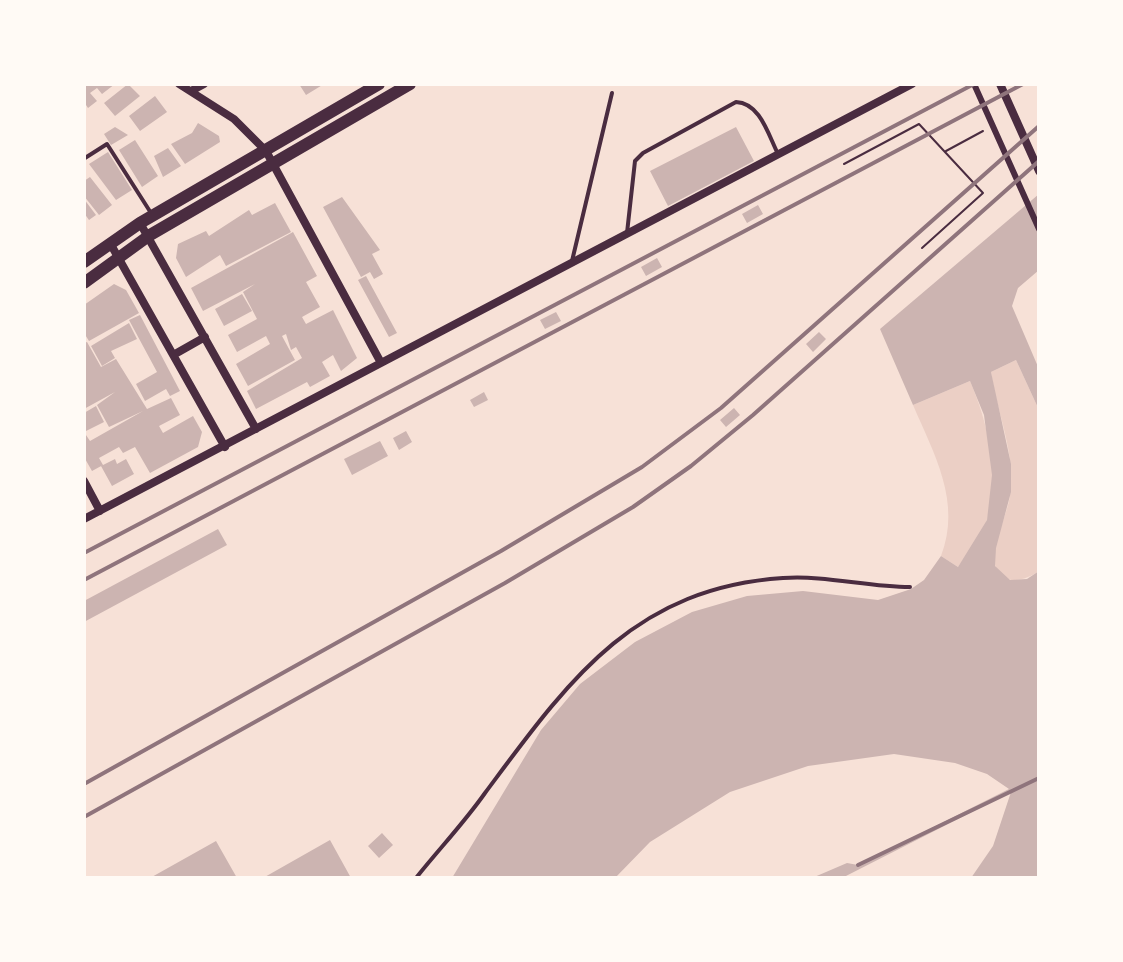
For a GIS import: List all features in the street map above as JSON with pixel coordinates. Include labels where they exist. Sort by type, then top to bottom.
[{"type":"main road","points":[[84,262],[153,215],[379,84]]},
{"type":"main road","points":[[84,283],[150,235],[410,84]]},
{"type":"street","points":[[179,84],[234,119],[266,151],[380,361]]},
{"type":"street","points":[[191,91],[204,84]]},
{"type":"street","points":[[84,519],[912,84]]},
{"type":"street","points":[[974,84],[1039,229]]},
{"type":"street","points":[[1000,84],[1039,171]]},
{"type":"street","points":[[140,223],[150,235],[256,429]]},
{"type":"street","points":[[110,243],[120,255],[225,447]]},
{"type":"street","points":[[175,354],[205,337]]},
{"type":"street","points":[[84,481],[100,511]]},
{"type":"lane","points":[[572,261],[612,93]]},
{"type":"lane","points":[[627,233],[635,161],[643,153],[736,102],[747,102],[756,111],[778,154]]},
{"type":"lane","points":[[85,158],[107,144],[153,215]]},
{"type":"lane","points":[[416,878],[485,794],[560,693],[588,663],[636,625],[691,598],[761,580],[823,579],[910,587]]},
{"type":"path","points":[[844,164],[919,124],[983,193],[922,248]]},
{"type":"path","points":[[945,152],[993,126]]},
{"type":"shaded area","points":[[1016,360],[1039,410],[1039,571],[1028,577],[1010,580],[1000,574],[994,561],[1011,479],[1008,448],[991,372]]},
{"type":"shaded area","points":[[970,381],[990,449],[991,503],[985,527],[958,567],[941,556],[947,536],[947,497],[937,460],[913,405]]},
{"type":"building","points":[[84,84],[115,84],[102,94],[97,88],[90,93],[97,101],[88,108],[84,102]]},
{"type":"building","points":[[128,84],[140,96],[115,116],[104,103]]},
{"type":"building","points":[[299,84],[324,84],[306,95]]},
{"type":"building","points":[[155,96],[167,112],[140,131],[129,116]]},
{"type":"building","points":[[198,123],[219,136],[220,142],[185,164],[171,144],[192,133]]},
{"type":"building","points":[[115,127],[128,135],[111,145],[104,134]]},
{"type":"building","points":[[736,127],[754,161],[668,206],[650,171]]},
{"type":"building","points":[[135,140],[158,176],[142,187],[119,150]]},
{"type":"building","points":[[168,148],[181,166],[163,177],[154,156]]},
{"type":"building","points":[[108,152],[132,190],[116,200],[89,164]]},
{"type":"building","points":[[90,177],[112,205],[99,215],[84,196],[84,181]]},
{"type":"building","points":[[1039,194],[1039,270],[1018,288],[1012,306],[1039,369],[1039,410],[1016,360],[991,372],[1011,464],[1011,492],[996,548],[995,566],[1010,580],[1027,579],[1039,571],[1039,878],[971,878],[993,846],[1011,792],[842,878],[812,878],[847,863],[858,865],[1009,789],[987,774],[955,763],[894,754],[808,766],[730,792],[650,842],[615,878],[452,878],[541,730],[580,684],[635,642],[692,612],[747,596],[803,591],[878,600],[911,589],[924,580],[941,556],[958,567],[987,520],[992,475],[984,415],[970,381],[913,405],[880,329]]},
{"type":"building","points":[[342,197],[380,250],[372,254],[383,274],[374,279],[370,272],[361,277],[323,207]]},
{"type":"building","points":[[84,199],[96,215],[89,220],[84,213]]},
{"type":"building","points":[[275,203],[291,232],[226,266],[220,255],[186,277],[176,258],[178,244],[206,231],[209,236],[249,210],[252,215]]},
{"type":"building","points":[[758,205],[763,214],[747,223],[742,214]]},
{"type":"building","points":[[293,232],[317,276],[306,282],[320,307],[302,317],[306,324],[333,310],[357,358],[341,371],[333,355],[322,362],[330,376],[310,387],[307,382],[256,409],[247,391],[302,358],[296,347],[291,350],[286,334],[282,336],[295,360],[248,386],[236,364],[270,344],[266,336],[237,352],[228,335],[257,319],[243,292],[255,284],[203,311],[191,288]]},
{"type":"building","points":[[657,258],[662,267],[646,276],[641,267]]},
{"type":"building","points":[[366,276],[397,333],[389,337],[358,280]]},
{"type":"building","points":[[114,284],[126,290],[139,313],[89,341],[84,333],[84,305]]},
{"type":"building","points":[[242,294],[252,311],[224,326],[215,309]]},
{"type":"building","points":[[556,312],[561,321],[545,329],[540,320]]},
{"type":"building","points":[[140,315],[180,391],[170,396],[166,389],[145,401],[136,384],[157,372],[129,320]]},
{"type":"building","points":[[129,323],[137,339],[111,351],[115,358],[102,366],[91,346]]},
{"type":"building","points":[[819,332],[826,339],[813,352],[806,344]]},
{"type":"building","points":[[87,342],[101,367],[116,359],[147,409],[171,398],[180,415],[159,426],[163,433],[193,416],[202,432],[198,447],[150,473],[135,447],[123,453],[119,447],[99,458],[103,465],[92,471],[84,457],[84,432],[90,441],[143,411],[109,427],[97,405],[115,392],[84,409],[84,343]]},
{"type":"building","points":[[484,392],[488,400],[474,407],[470,400]]},
{"type":"building","points":[[96,406],[104,422],[84,432],[84,413]]},
{"type":"building","points":[[734,408],[740,415],[726,427],[720,420]]},
{"type":"building","points":[[406,431],[412,442],[399,450],[393,438]]},
{"type":"building","points":[[380,441],[388,456],[352,475],[344,459]]},
{"type":"building","points":[[115,459],[117,464],[126,459],[134,474],[112,486],[101,466]]},
{"type":"building","points":[[218,529],[227,545],[84,622],[84,601]]},
{"type":"building","points":[[382,833],[393,845],[379,858],[368,846]]},
{"type":"building","points":[[330,840],[351,878],[263,878]]},
{"type":"building","points":[[216,841],[237,878],[150,878]]},
{"type":"railway","points":[[84,553],[974,84]]},
{"type":"railway","points":[[84,580],[1023,84]]},
{"type":"railway","points":[[84,784],[501,551],[642,467],[721,408],[1039,126]]},
{"type":"railway","points":[[84,817],[505,583],[633,507],[691,466],[753,415],[1039,161]]},
{"type":"railway","points":[[858,865],[1039,778]]}]
